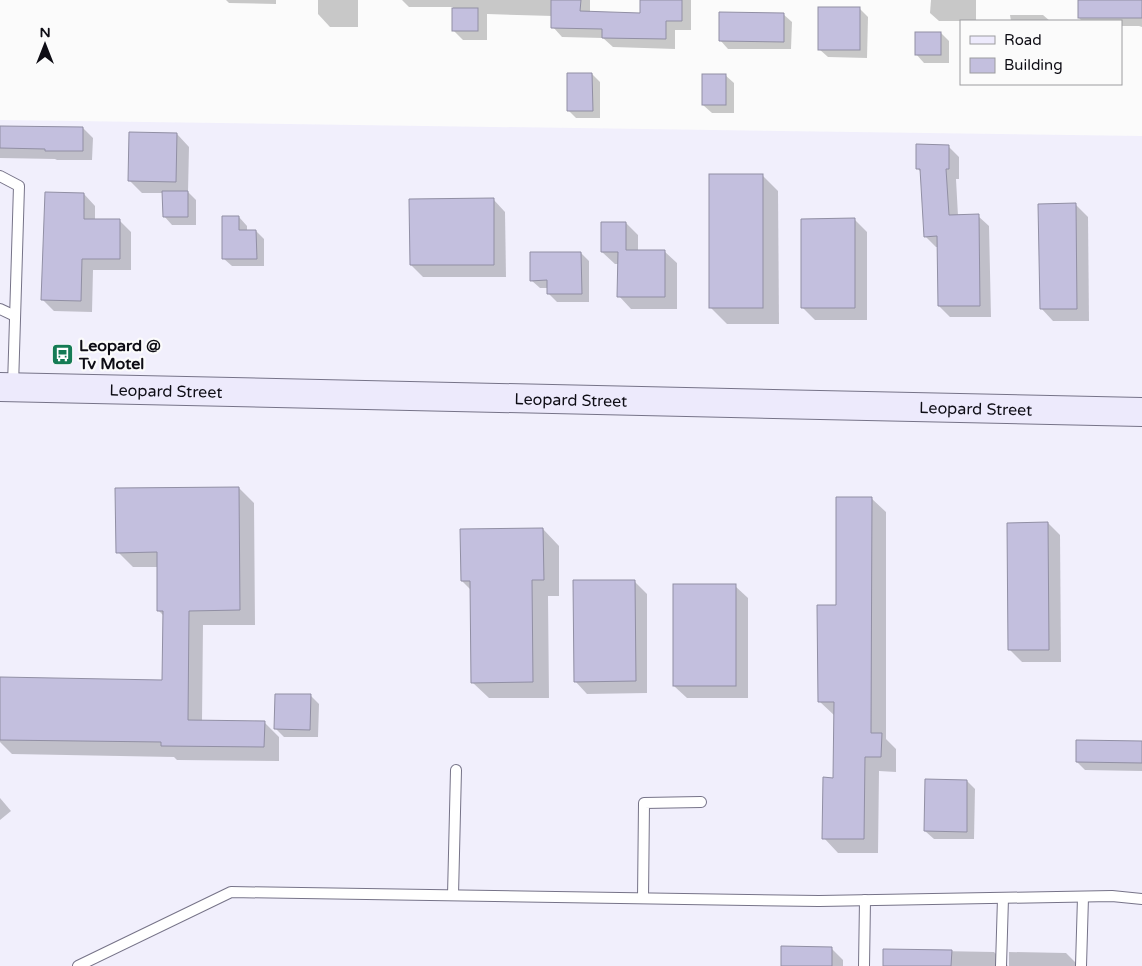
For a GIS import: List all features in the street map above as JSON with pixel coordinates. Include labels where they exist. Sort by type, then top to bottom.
[{"type":"main road","name":"Leopard Street","points":[[7,387],[1142,412]]},
{"type":"lane","points":[[0,176],[19,186],[15,316],[7,387]]},
{"type":"lane","points":[[0,309],[15,316]]},
{"type":"lane","points":[[453,895],[456,770]]},
{"type":"lane","points":[[643,898],[644,803],[700,802]]},
{"type":"lane","points":[[78,966],[231,892],[819,901],[1112,896],[1142,899]]},
{"type":"lane","points":[[1081,966],[1083,897]]},
{"type":"lane","points":[[1001,966],[1003,898]]},
{"type":"lane","points":[[864,966],[865,900]]},
{"type":"shaded area","points":[[0,120],[1142,136],[1142,966],[0,966]]},
{"type":"building","points":[[551,0],[581,0],[580,11],[640,13],[640,0],[682,0],[682,21],[666,21],[666,39],[602,38],[602,29],[551,28]]},
{"type":"building","points":[[1078,0],[1142,0],[1142,18],[1078,18]]},
{"type":"building","points":[[818,7],[860,7],[860,50],[818,50]]},
{"type":"building","points":[[452,8],[478,8],[478,31],[452,31]]},
{"type":"building","points":[[719,12],[784,13],[784,42],[719,41]]},
{"type":"building","points":[[915,32],[941,32],[941,55],[915,55]]},
{"type":"building","points":[[567,73],[592,73],[593,111],[567,111]]},
{"type":"building","points":[[702,74],[726,74],[726,105],[702,105]]},
{"type":"building","points":[[0,126],[83,127],[83,151],[0,148]]},
{"type":"building","points":[[129,132],[177,133],[176,182],[128,181]]},
{"type":"building","points":[[916,144],[949,145],[949,169],[946,169],[949,215],[979,214],[980,306],[938,306],[937,236],[924,237],[920,169],[916,169]]},
{"type":"building","points":[[709,174],[763,174],[763,308],[709,308]]},
{"type":"building","points":[[162,191],[188,191],[188,217],[163,217]]},
{"type":"building","points":[[45,192],[84,193],[84,219],[120,219],[120,259],[82,259],[81,301],[41,300]]},
{"type":"building","points":[[494,198],[494,265],[410,265],[409,199]]},
{"type":"building","points":[[1076,203],[1077,309],[1040,309],[1038,204]]},
{"type":"building","points":[[222,216],[239,216],[239,230],[256,230],[257,259],[222,259]]},
{"type":"building","points":[[855,218],[855,308],[801,308],[801,219]]},
{"type":"building","points":[[601,222],[626,222],[626,250],[665,250],[665,297],[617,297],[618,252],[601,252]]},
{"type":"building","points":[[530,252],[581,252],[582,294],[547,294],[547,280],[530,281]]},
{"type":"building","points":[[239,487],[240,610],[189,611],[188,720],[265,721],[264,747],[161,746],[161,742],[0,740],[0,677],[162,680],[163,611],[157,611],[157,552],[116,553],[115,488]]},
{"type":"building","points":[[836,497],[872,497],[871,733],[882,733],[881,757],[865,757],[864,839],[822,839],[823,777],[833,778],[834,702],[818,702],[817,605],[836,605]]},
{"type":"building","points":[[1048,522],[1049,650],[1008,650],[1007,523]]},
{"type":"building","points":[[543,528],[544,580],[532,580],[533,682],[471,683],[470,581],[461,581],[460,529]]},
{"type":"building","points":[[573,580],[635,580],[636,681],[574,682]]},
{"type":"building","points":[[673,584],[736,584],[736,686],[673,686]]},
{"type":"building","points":[[275,694],[311,694],[310,730],[274,729]]},
{"type":"building","points":[[1076,740],[1142,741],[1142,763],[1076,762]]},
{"type":"building","points":[[925,779],[967,780],[967,832],[924,831]]},
{"type":"building","points":[[781,946],[832,947],[832,966],[781,966]]},
{"type":"building","points":[[883,949],[952,950],[951,966],[883,966]]},
{"type":"place","name":"Leopard @ Tv Motel","points":[[63,354]]}]
